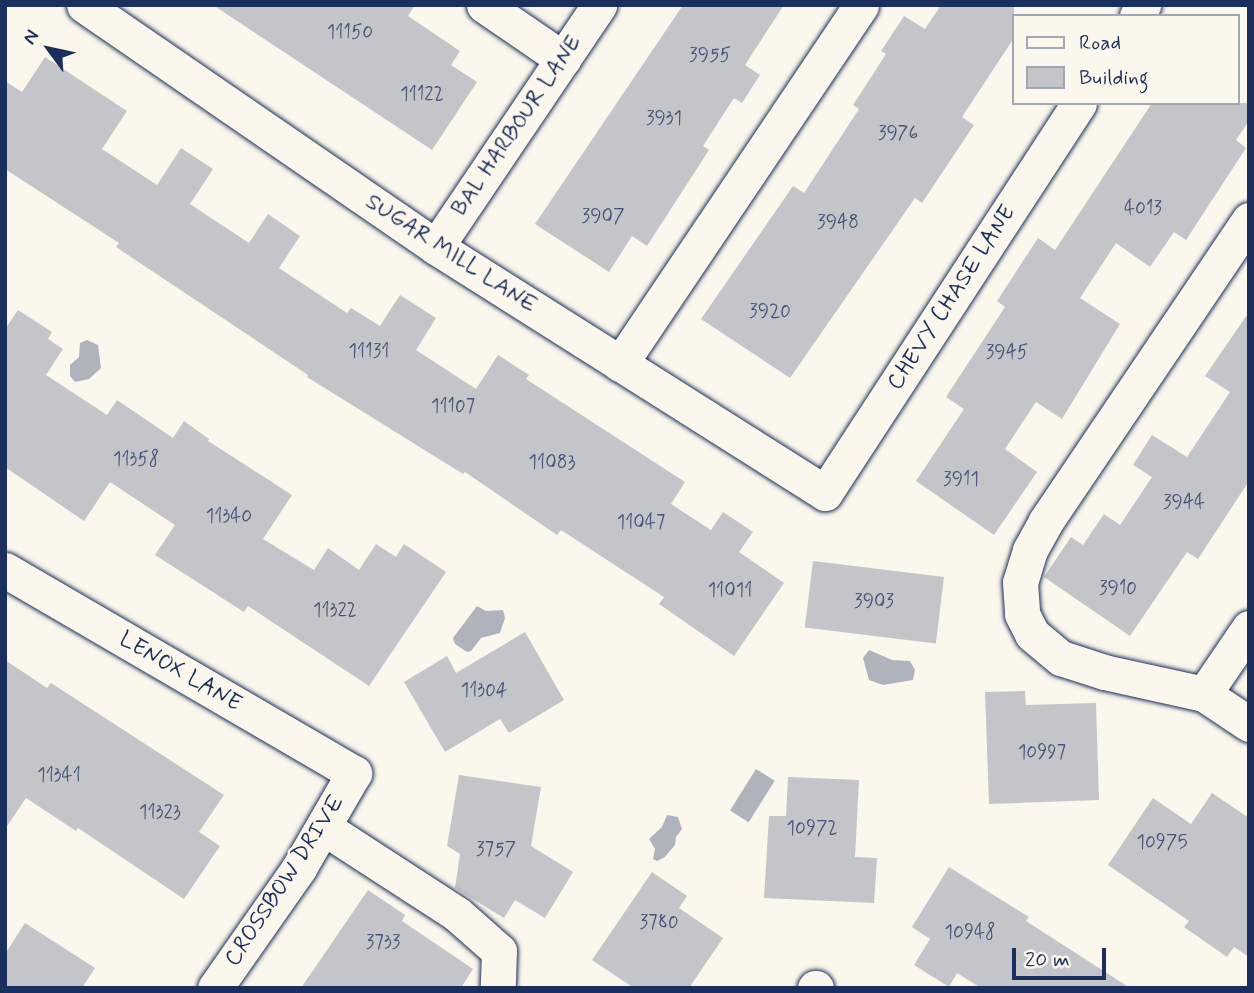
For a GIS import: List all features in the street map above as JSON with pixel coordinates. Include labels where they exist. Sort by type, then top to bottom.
[{"type":"street","name":"SUGAR MILL LANE","points":[[84,5],[436,247],[825,493]]},
{"type":"street","points":[[484,5],[563,59]]},
{"type":"street","name":"BAL HARBOUR LANE","points":[[436,247],[598,5]]},
{"type":"street","points":[[620,364],[861,5]]},
{"type":"street","name":"CHEVY CHASE LANE","points":[[825,493],[1078,105]]},
{"type":"street","points":[[1249,220],[1045,523],[1030,550],[1020,582],[1022,614],[1032,634],[1061,658],[1104,672],[1204,694],[1249,724]]},
{"type":"street","name":"LENOX LANE","points":[[5,570],[354,773]]},
{"type":"street","points":[[1204,694],[1249,628]]},
{"type":"street","name":"CROSSBOW DRIVE","points":[[215,988],[323,827],[354,773]]},
{"type":"street","points":[[323,827],[457,914],[499,951],[498,988]]},
{"type":"shaded area","points":[[87,340],[98,345],[101,368],[89,379],[75,382],[70,376],[70,365],[79,357],[80,343]]},
{"type":"shaded area","points":[[477,606],[486,611],[503,610],[505,618],[500,633],[481,638],[471,651],[467,652],[455,644],[453,638]]},
{"type":"shaded area","points":[[869,650],[892,660],[910,661],[915,670],[913,680],[883,685],[869,680],[863,658]]},
{"type":"shaded area","points":[[756,769],[775,781],[749,822],[730,811]]},
{"type":"shaded area","points":[[667,815],[678,817],[682,829],[676,837],[675,845],[665,857],[657,861],[653,859],[655,849],[649,839],[662,827]]},
{"type":"building","points":[[213,5],[415,5],[408,16],[460,51],[451,65],[477,82],[432,150]]},
{"type":"building","points":[[683,5],[784,5],[745,65],[760,75],[742,103],[734,98],[703,146],[709,150],[647,246],[632,236],[609,272],[535,224]]},
{"type":"building","points":[[941,5],[1014,5],[1012,41],[962,117],[974,125],[922,203],[915,198],[790,378],[701,319],[793,186],[804,193],[859,109],[853,105],[886,54],[881,51],[904,16],[925,29]]},
{"type":"building","points":[[45,57],[127,111],[102,149],[157,185],[181,148],[213,169],[190,204],[249,243],[268,214],[300,236],[279,268],[347,313],[351,308],[380,326],[400,295],[436,318],[416,350],[476,389],[498,355],[529,375],[526,379],[685,482],[671,504],[711,530],[723,512],[753,532],[739,552],[784,583],[734,656],[659,604],[664,597],[561,530],[557,535],[465,472],[463,474],[307,377],[308,375],[116,247],[119,243],[5,169],[5,81],[22,92]]},
{"type":"building","points":[[1249,103],[1249,121],[1236,140],[1246,148],[1186,240],[1174,232],[1150,267],[1116,243],[1080,298],[1120,324],[1062,419],[1036,402],[1005,449],[1037,472],[994,535],[916,481],[964,409],[946,397],[1005,307],[997,301],[1038,238],[1055,250],[1151,105]]},
{"type":"building","points":[[18,310],[52,332],[48,339],[63,349],[46,375],[107,415],[117,400],[173,438],[184,421],[209,439],[208,441],[292,495],[263,539],[314,570],[328,548],[359,570],[376,544],[396,557],[404,544],[446,572],[369,686],[248,606],[244,612],[155,555],[175,525],[110,482],[84,521],[5,467],[5,329]]},
{"type":"building","points":[[1249,312],[1249,481],[1198,559],[1187,552],[1130,636],[1044,577],[1071,537],[1083,545],[1104,514],[1120,525],[1152,477],[1133,465],[1152,435],[1187,457],[1230,392],[1205,376]]},
{"type":"building","points":[[813,561],[944,577],[936,644],[805,628]]},
{"type":"building","points":[[525,632],[564,700],[509,733],[500,719],[445,752],[404,682],[447,656],[456,673]]},
{"type":"building","points":[[5,660],[47,688],[51,683],[224,795],[199,832],[220,846],[184,899],[78,828],[76,831],[26,798],[5,829]]},
{"type":"building","points":[[1025,691],[1026,705],[1096,703],[1099,800],[989,804],[985,692]]},
{"type":"building","points":[[459,775],[541,787],[531,846],[573,872],[545,918],[515,900],[504,918],[455,888],[460,854],[447,846]]},
{"type":"building","points":[[788,777],[859,780],[855,857],[877,858],[874,903],[764,898],[769,816],[786,816]]},
{"type":"building","points":[[1212,793],[1249,818],[1249,957],[1234,947],[1227,957],[1184,927],[1189,921],[1108,865],[1153,798],[1191,824]]},
{"type":"building","points":[[949,867],[1029,917],[1026,921],[1130,988],[981,988],[957,973],[949,987],[914,965],[930,939],[912,927]]},
{"type":"building","points":[[652,872],[687,896],[679,908],[723,938],[689,988],[634,988],[592,960]]},
{"type":"building","points":[[368,890],[405,915],[402,921],[473,969],[461,988],[301,988]]},
{"type":"building","points":[[25,923],[95,968],[82,988],[5,988],[5,954]]}]
